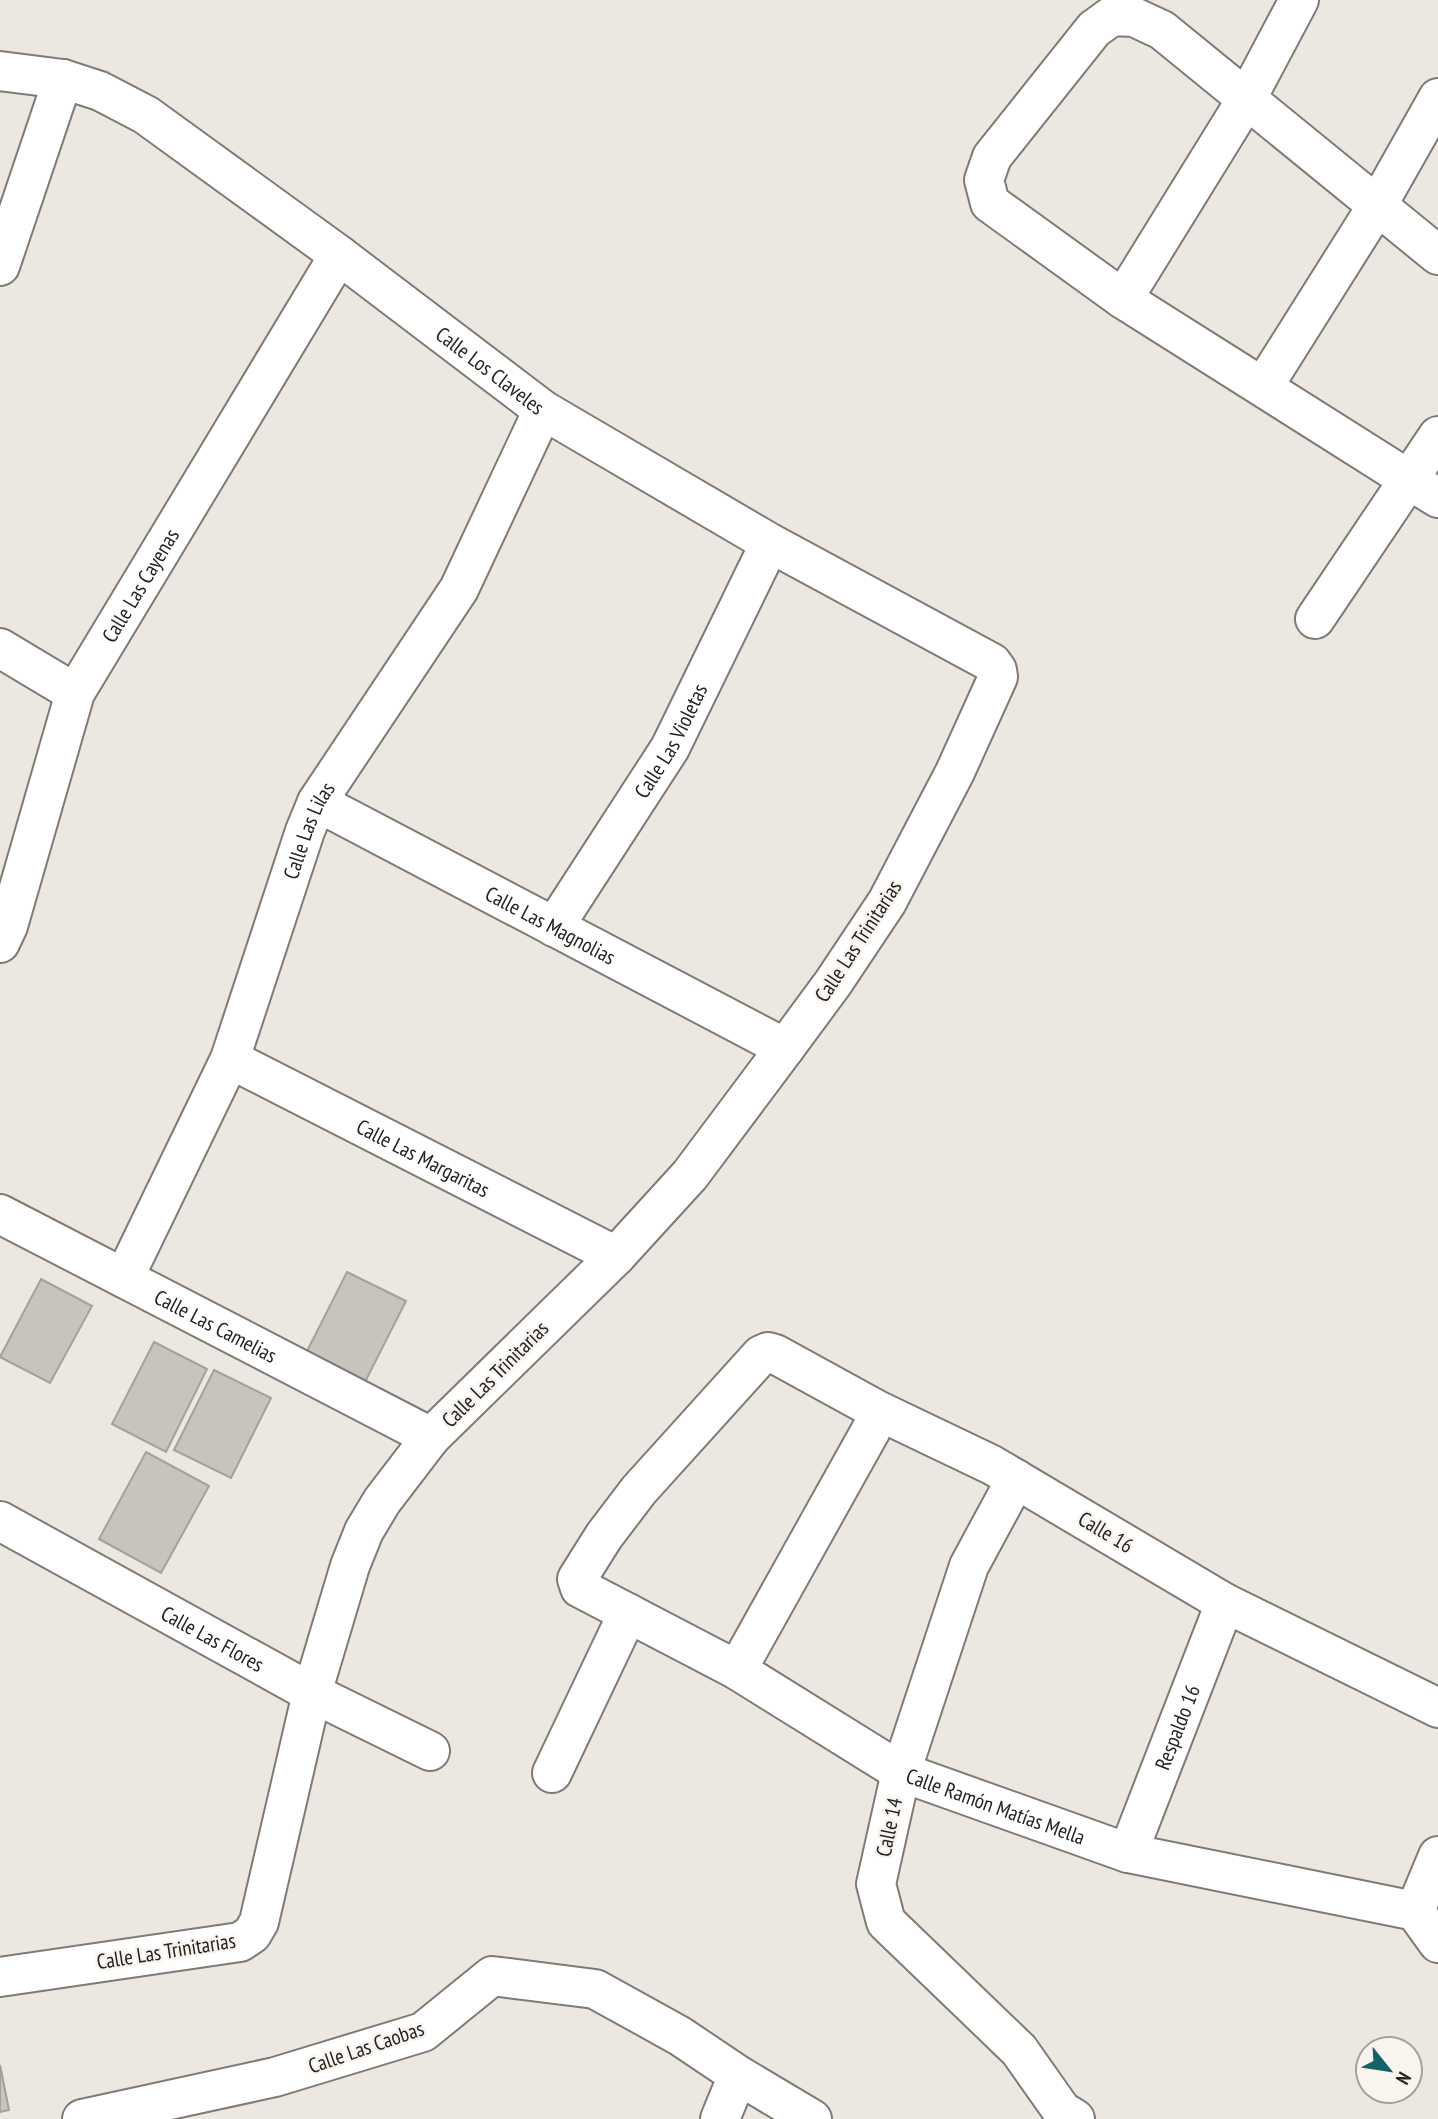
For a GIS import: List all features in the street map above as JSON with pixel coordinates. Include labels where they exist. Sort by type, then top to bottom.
[{"type":"street","points":[[1124,299],[1246,100],[1299,0]]},
{"type":"street","points":[[1423,489],[1124,299],[990,203],[985,180],[992,157],[1094,29],[1112,16],[1134,18],[1162,30],[1438,255]]},
{"type":"street","name":"Calle Los Claveles","points":[[0,71],[63,79],[100,91],[146,115],[339,255],[543,410],[770,543],[992,663]]},
{"type":"street","points":[[0,266],[63,79]]},
{"type":"street","points":[[1263,387],[1377,206],[1438,97]]},
{"type":"street","name":"Calle Las Cayenas","points":[[3,930],[75,692],[339,255]]},
{"type":"street","name":"Calle Las Lilas","points":[[124,1278],[230,1059],[317,802],[459,589],[543,410]]},
{"type":"street","points":[[1315,619],[1423,489],[1438,436]]},
{"type":"street","name":"Calle Las Violetas","points":[[554,927],[670,748],[770,543]]},
{"type":"street","points":[[0,649],[75,692]]},
{"type":"street","name":"Calle Las Trinitarias","points":[[0,1977],[240,1942],[252,1934],[259,1922],[312,1693],[350,1566],[364,1531],[382,1501],[431,1437],[616,1256],[690,1175],[833,983],[887,902],[955,772],[998,677],[998,670],[992,663]]},
{"type":"street","name":"Calle Las Magnolias","points":[[317,802],[785,1048]]},
{"type":"street","name":"Calle Las Margaritas","points":[[230,1059],[616,1256]]},
{"type":"street","name":"Calle Las Camelias","points":[[0,1214],[431,1437]]},
{"type":"street","name":"Calle 16","points":[[580,1588],[577,1579],[604,1536],[639,1490],[761,1355],[768,1352],[877,1410],[992,1465],[1225,1603],[1438,1708]]},
{"type":"street","points":[[737,1670],[871,1430]]},
{"type":"street","name":"Calle 14","points":[[1016,1479],[969,1566],[901,1772],[876,1884],[886,1922],[1020,2050],[1059,2116]]},
{"type":"street","name":"Calle Las Flores","points":[[0,1521],[312,1693],[430,1751]]},
{"type":"street","name":"Calle Ramón Matías Mella","points":[[580,1588],[737,1670],[901,1772],[1128,1853],[1415,1910]]},
{"type":"street","name":"Respaldo 16","points":[[1128,1853],[1225,1603]]},
{"type":"street","points":[[552,1773],[628,1613]]},
{"type":"street","points":[[1438,1856],[1415,1910],[1438,1943]]},
{"type":"street","name":"Calle Las Caobas","points":[[82,2119],[275,2077],[423,2032],[492,1976],[594,1989],[680,2036],[738,2075],[812,2119]]},
{"type":"street","points":[[720,2119],[738,2075]]},
{"type":"building","points":[[347,1272],[406,1301],[364,1384],[305,1355]]},
{"type":"building","points":[[41,1279],[92,1306],[50,1383],[0,1357]]},
{"type":"building","points":[[154,1342],[207,1369],[166,1452],[112,1424]]},
{"type":"building","points":[[214,1370],[271,1398],[231,1478],[174,1450]]},
{"type":"building","points":[[146,1452],[209,1486],[161,1573],[99,1539]]},
{"type":"building","points":[[0,2065],[9,2110],[0,2112]]}]
